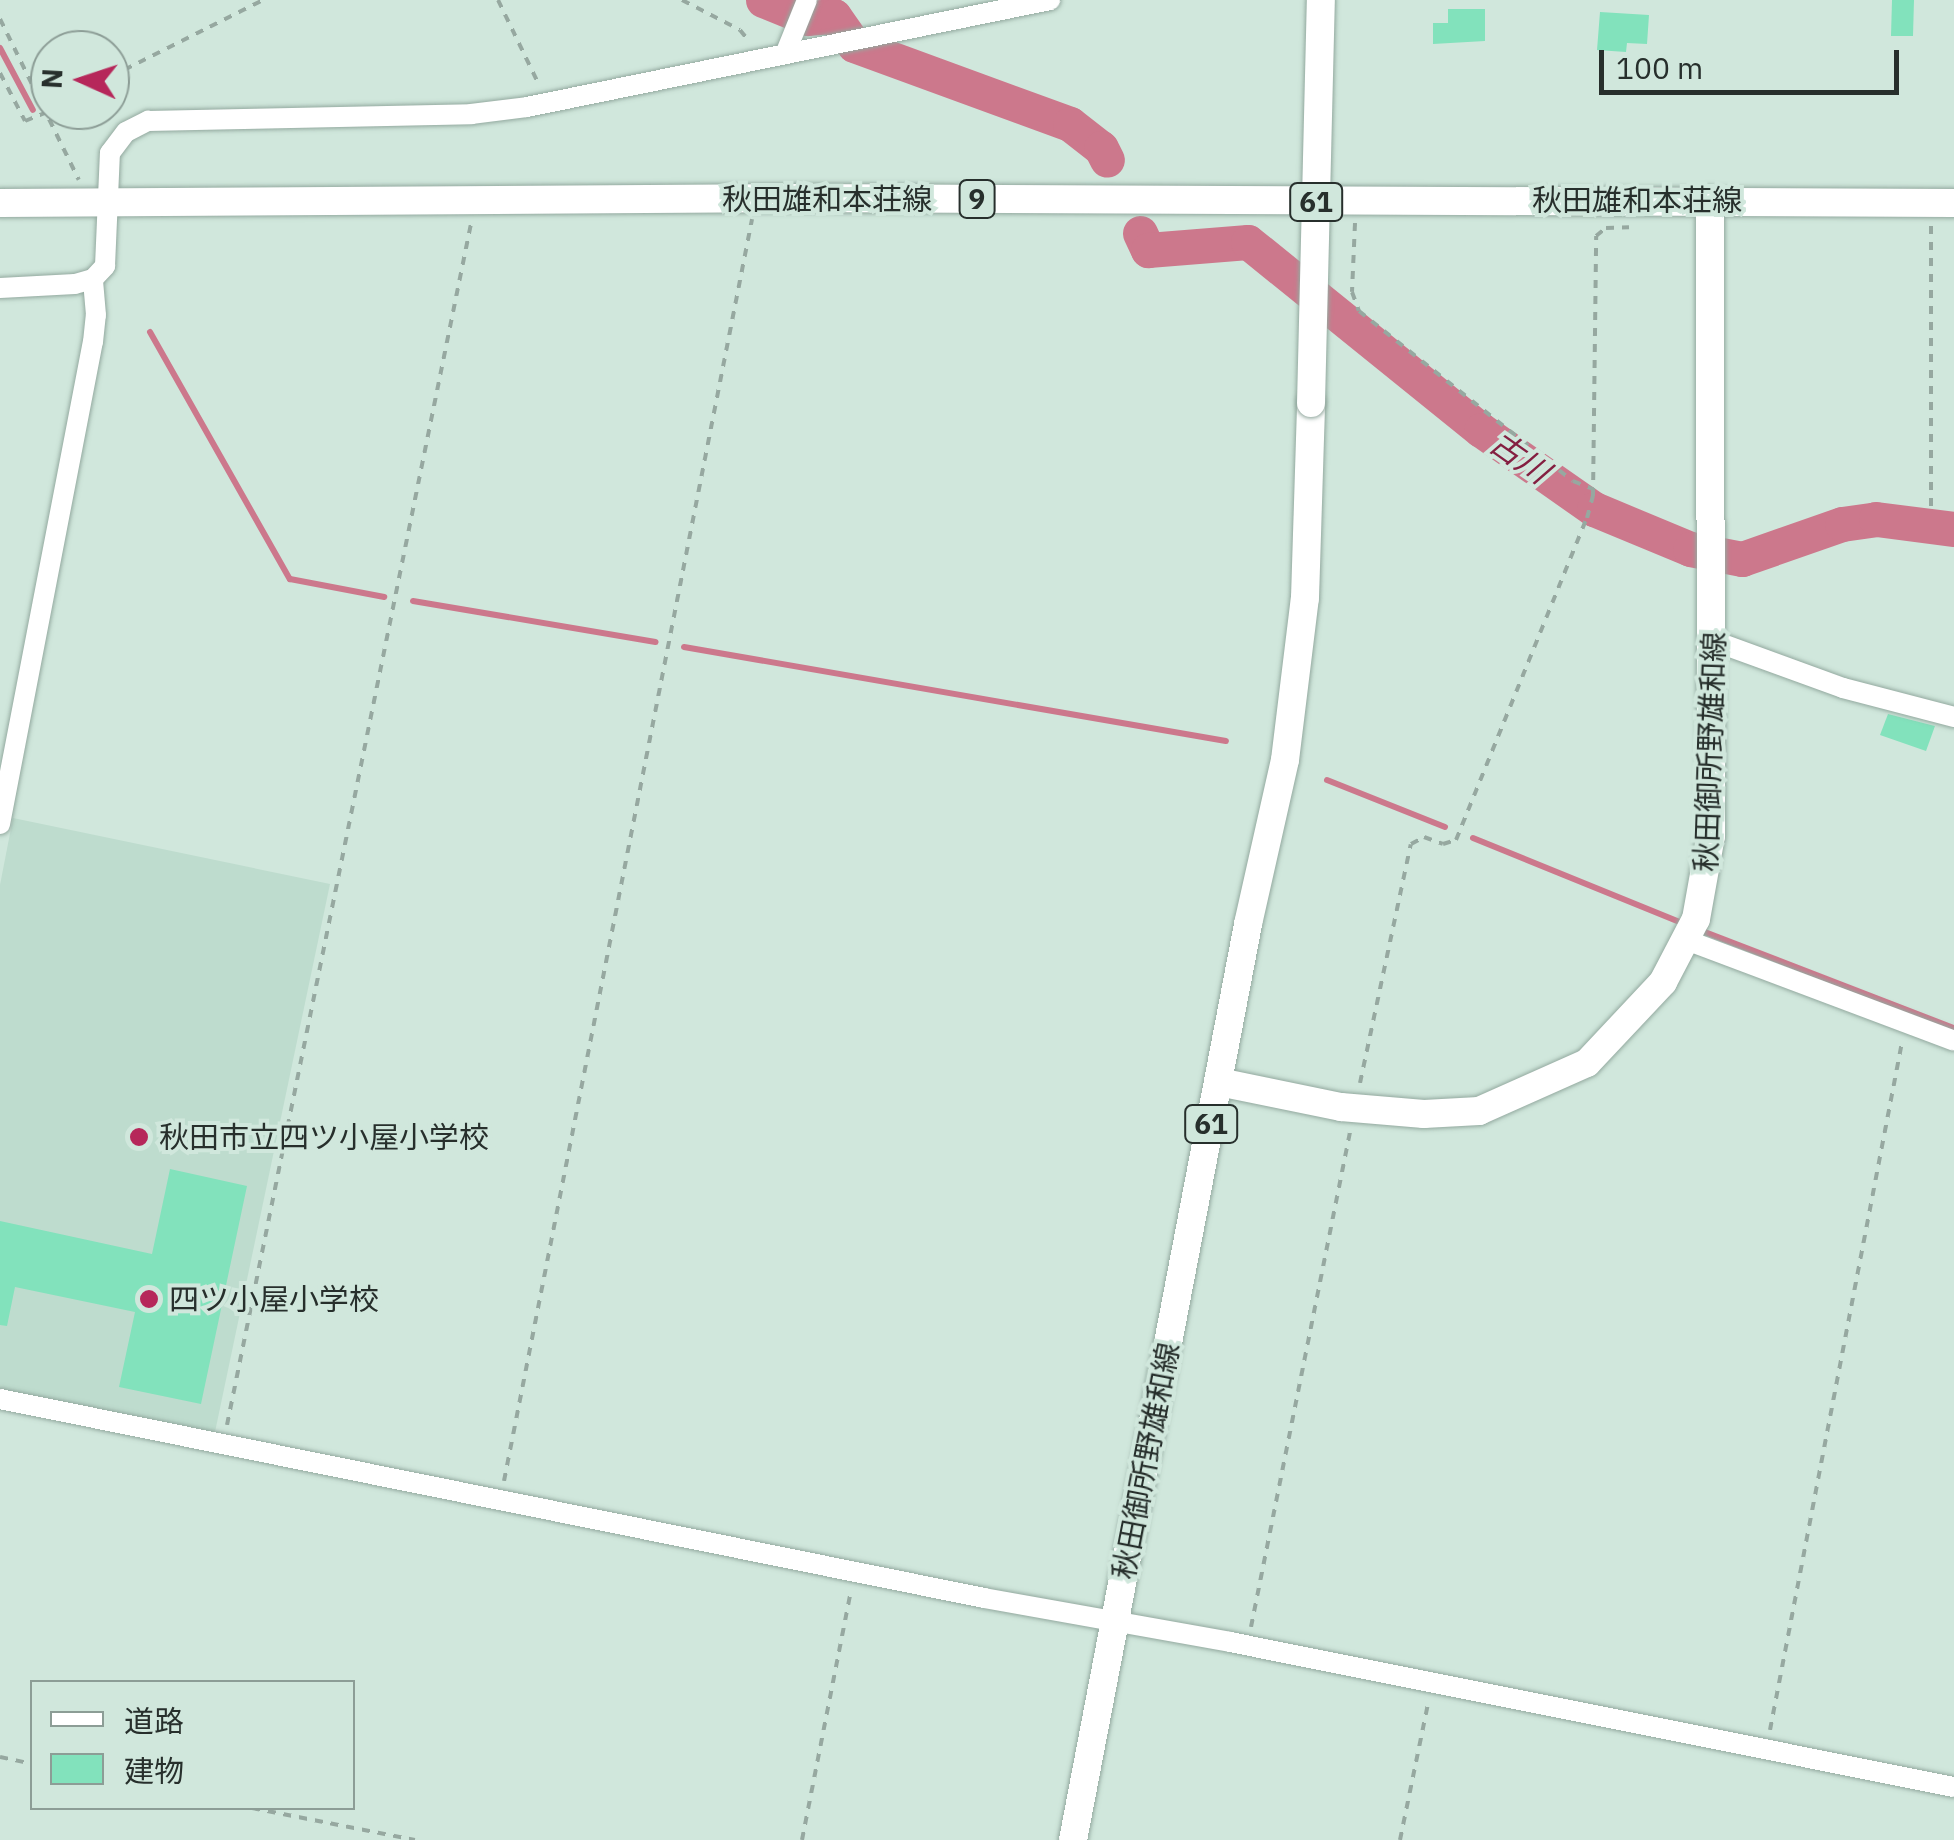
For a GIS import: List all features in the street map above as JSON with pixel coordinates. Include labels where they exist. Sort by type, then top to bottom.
[{"type":"main road","name":"秋田御所野雄和線","points":[[1073,1840],[1285,760],[1305,598],[1321,0]]},
{"type":"main road","name":"秋田雄和本荘線","points":[[0,204],[756,198],[1954,202]]},
{"type":"main road","name":"秋田御所野雄和線","points":[[1219,1082],[1354,1108],[1424,1114],[1479,1111],[1587,1063],[1663,982],[1690,932],[1706,883],[1711,836],[1714,641],[1710,200]]},
{"type":"street","points":[[0,288],[92,279],[105,266],[96,203],[110,153],[126,132],[148,121],[470,114],[546,104],[1050,0]]},
{"type":"street","points":[[786,52],[805,4]]},
{"type":"street","points":[[0,824],[93,342],[92,279]]},
{"type":"street","points":[[1714,641],[1843,688],[1954,717]]},
{"type":"street","points":[[1690,932],[1906,1026],[1954,1041]]},
{"type":"street","points":[[0,1399],[1115,1624],[1248,1646],[1954,1787]]},
{"type":"path","points":[[130,68],[263,0]]},
{"type":"path","points":[[498,0],[546,104]]},
{"type":"path","points":[[682,0],[740,30],[757,59]]},
{"type":"path","points":[[0,19],[30,74]]},
{"type":"path","points":[[0,73],[25,121],[30,119]]},
{"type":"path","points":[[60,130],[96,203]]},
{"type":"path","points":[[500,1500],[756,198]]},
{"type":"path","points":[[1356,199],[1352,292],[1358,312],[1593,493]]},
{"type":"path","points":[[223,1444],[476,200]]},
{"type":"path","points":[[1931,223],[1931,506]]},
{"type":"path","points":[[1248,1646],[1354,1108],[1411,844],[1424,837],[1443,844],[1456,840],[1586,518],[1593,493],[1596,236],[1606,228],[1640,227]]},
{"type":"path","points":[[1766,1750],[1906,1026]]},
{"type":"path","points":[[802,1840],[854,1571]]},
{"type":"path","points":[[1400,1840],[1432,1682]]},
{"type":"path","points":[[0,1758],[30,1764]]},
{"type":"path","points":[[262,1810],[415,1840]]},
{"type":"shaded area","name":"秋田市立四ツ小屋小学校","points":[[13,818],[330,884],[215,1432],[0,1389],[0,885]]},
{"type":"building","points":[[1892,0],[1914,0],[1913,36],[1891,36]]},
{"type":"building","points":[[1448,9],[1485,9],[1485,41],[1433,44],[1433,23],[1448,23]]},
{"type":"building","points":[[1600,12],[1649,15],[1647,44],[1627,43],[1626,52],[1597,50]]},
{"type":"building","points":[[1888,714],[1935,726],[1926,751],[1880,735]]},
{"type":"building","name":"四ツ小屋小学校","points":[[170,1169],[247,1186],[201,1404],[119,1387],[135,1312],[15,1287],[7,1326],[0,1325],[0,1221],[152,1254]]},
{"type":"waterway","name":"古川","points":[[763,0],[807,18],[834,16],[854,45],[1070,124],[1101,148],[1107,160]]},
{"type":"waterway","points":[[0,48],[30,104]]},
{"type":"waterway","name":"古川","points":[[1140,233],[1148,250],[1248,242],[1481,430],[1594,509],[1690,549],[1742,559],[1842,524],[1876,519],[1954,529]]},
{"type":"waterway","points":[[150,332],[290,579],[384,597]]},
{"type":"waterway","points":[[413,601],[656,642]]},
{"type":"waterway","points":[[684,647],[1226,741]]},
{"type":"waterway","points":[[1327,780],[1445,827]]},
{"type":"waterway","points":[[1473,838],[1685,924]]},
{"type":"waterway","points":[[1697,929],[1954,1028]]},
{"type":"place","name":"秋田市立四ツ小屋小学校","points":[[139,1137]]},
{"type":"place","name":"四ツ小屋小学校","points":[[149,1299]]}]
